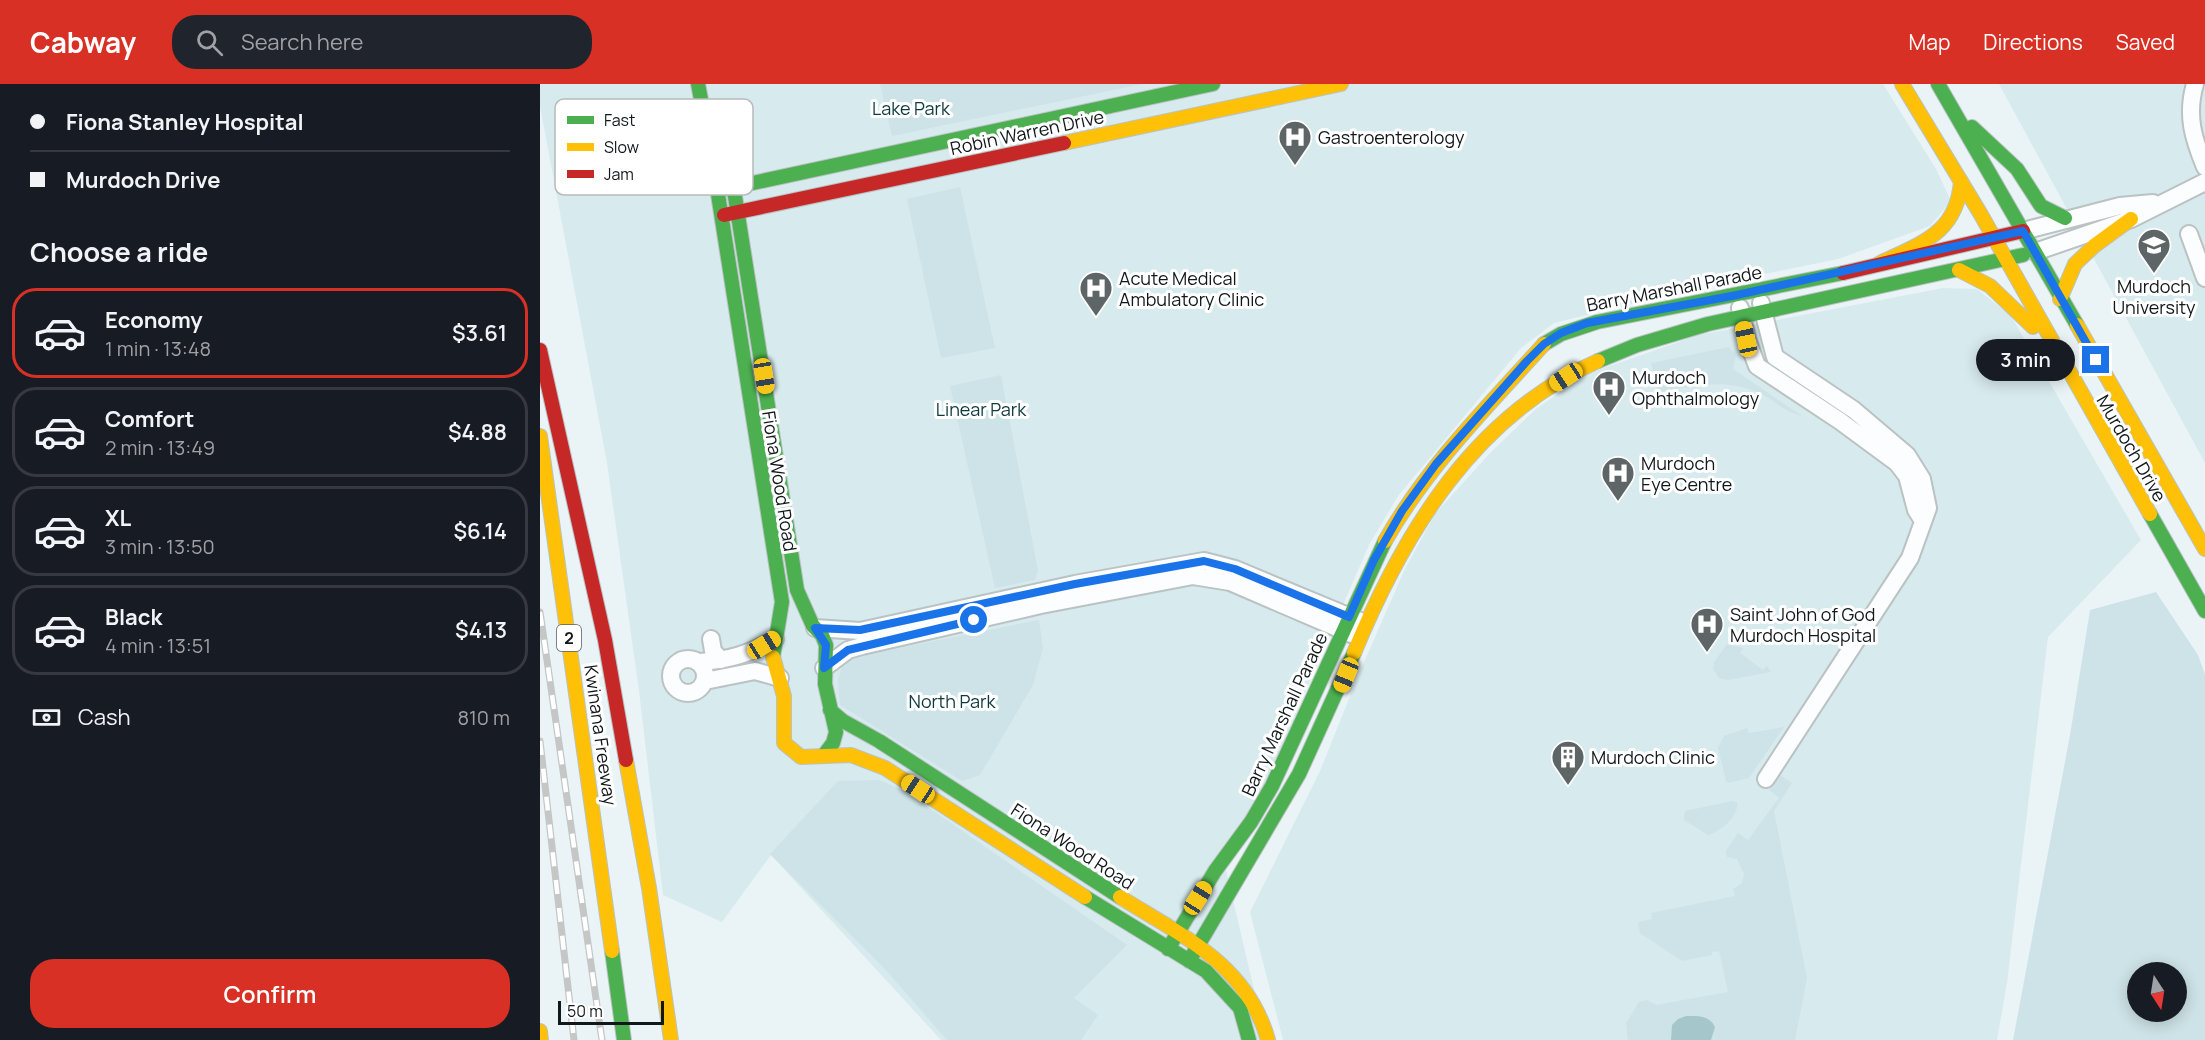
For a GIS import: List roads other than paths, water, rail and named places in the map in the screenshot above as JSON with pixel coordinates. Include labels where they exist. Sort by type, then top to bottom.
[{"type":"main road","name":"Fiona Wood Road","points":[[699,84],[702,99]]},
{"type":"main road","name":"Robin Warren Drive","points":[[753,183],[1213,84]]},
{"type":"main road","name":"Robin Warren Drive","points":[[722,216],[1341,84]]},
{"type":"main road","name":"Murdoch Drive","points":[[1902,84],[1995,238],[2053,346],[2205,611]]},
{"type":"main road","name":"Murdoch Drive","points":[[1938,84],[2205,549]]},
{"type":"main road","points":[[1951,108],[2017,169],[2041,206],[2065,218]]},
{"type":"main road","points":[[1037,121],[1043,148]]},
{"type":"main road","points":[[962,137],[968,163]]},
{"type":"main road","points":[[1880,263],[1932,237],[1948,223],[1959,204],[1961,181]]},
{"type":"main road","name":"Fiona Wood Road","points":[[718,195],[782,602],[773,656],[784,696],[782,728],[784,743],[801,757],[810,759],[824,755],[852,755],[885,768],[1189,961],[1207,973],[1240,1008],[1249,1040]]},
{"type":"main road","name":"Fiona Wood Road","points":[[736,195],[797,590],[814,627],[826,645],[824,668],[830,710],[836,732],[833,742],[824,755]]},
{"type":"main road","points":[[2060,299],[2075,264],[2094,246],[2131,219]]},
{"type":"main road","name":"Barry Marshall Parade","points":[[1168,949],[1272,786],[1318,691],[1388,533],[1419,486],[1527,361],[1554,337],[1587,323],[1737,295],[2023,231]]},
{"type":"main road","name":"Barry Marshall Parade","points":[[1189,961],[1277,817],[1338,694],[1363,631],[1412,530],[1451,477],[1506,421],[1550,388],[1590,364],[1638,345],[1742,316],[2034,252]]},
{"type":"main road","points":[[1959,270],[1972,274],[1992,288],[2053,346]]},
{"type":"main road","points":[[1554,337],[1558,359],[1590,364]]},
{"type":"main road","points":[[540,350],[605,640],[649,888],[671,1040]]},
{"type":"main road","name":"Kwinana Freeway","points":[[540,436],[624,1040]]},
{"type":"main road","points":[[776,637],[793,623],[814,627]]},
{"type":"main road","name":"Fiona Wood Road","points":[[830,710],[843,721],[879,741],[1223,964],[1242,984],[1255,1004],[1268,1040]]},
{"type":"main road","points":[[540,1031],[541,1040]]},
{"type":"street","points":[[2195,84],[2189,106],[2194,135],[2205,167]]},
{"type":"street","points":[[2034,252],[2131,219],[2205,182]]},
{"type":"street","points":[[2023,231],[2065,218],[2120,206],[2162,202]]},
{"type":"street","points":[[2189,234],[2205,278]]},
{"type":"street","points":[[1758,290],[1775,357],[1854,410],[1895,443],[1912,461],[1927,493],[1928,508],[1910,558],[1766,779]]},
{"type":"street","points":[[1737,295],[1753,359],[1757,366],[1840,421],[1897,463],[1907,476],[1916,510],[1923,521]]},
{"type":"street","points":[[814,627],[860,630],[1076,591],[1193,576],[1230,582],[1363,631]]},
{"type":"street","points":[[824,668],[848,650],[1039,599]]},
{"type":"street","points":[[677,663],[686,658],[700,663],[751,653],[776,637]]},
{"type":"street","points":[[711,639],[713,651],[720,660]]},
{"type":"street","points":[[678,645],[677,663],[671,675],[674,685],[679,690],[692,693],[705,681],[755,670],[780,678]]},
{"type":"street","points":[[700,663],[705,671],[705,681]]},
{"type":"water","points":[[1686,1016],[1703,1017],[1710,1020],[1715,1027],[1711,1040],[1671,1040],[1672,1025],[1678,1019]]},
{"type":"railway","points":[[540,612],[602,1040]]},
{"type":"railway","points":[[540,741],[574,1040]]},
{"type":"place","name":"Gastroenterology","points":[[1295,166]]},
{"type":"place","name":"Murdoch University","points":[[2154,274]]},
{"type":"place","name":"Acute Medical Ambulatory Clinic","points":[[1096,317]]},
{"type":"place","name":"Murdoch Ophthalmology","points":[[1609,416]]},
{"type":"place","name":"Murdoch Eye Centre","points":[[1618,502]]},
{"type":"place","name":"Saint John of God Murdoch Hospital","points":[[1707,653]]},
{"type":"place","name":"Murdoch Clinic","points":[[1568,786]]},
{"type":"park label","name":"Lake Park","points":[[911,108]]},
{"type":"park label","name":"Linear Park","points":[[981,409]]},
{"type":"park label","name":"North Park","points":[[952,701]]}]
